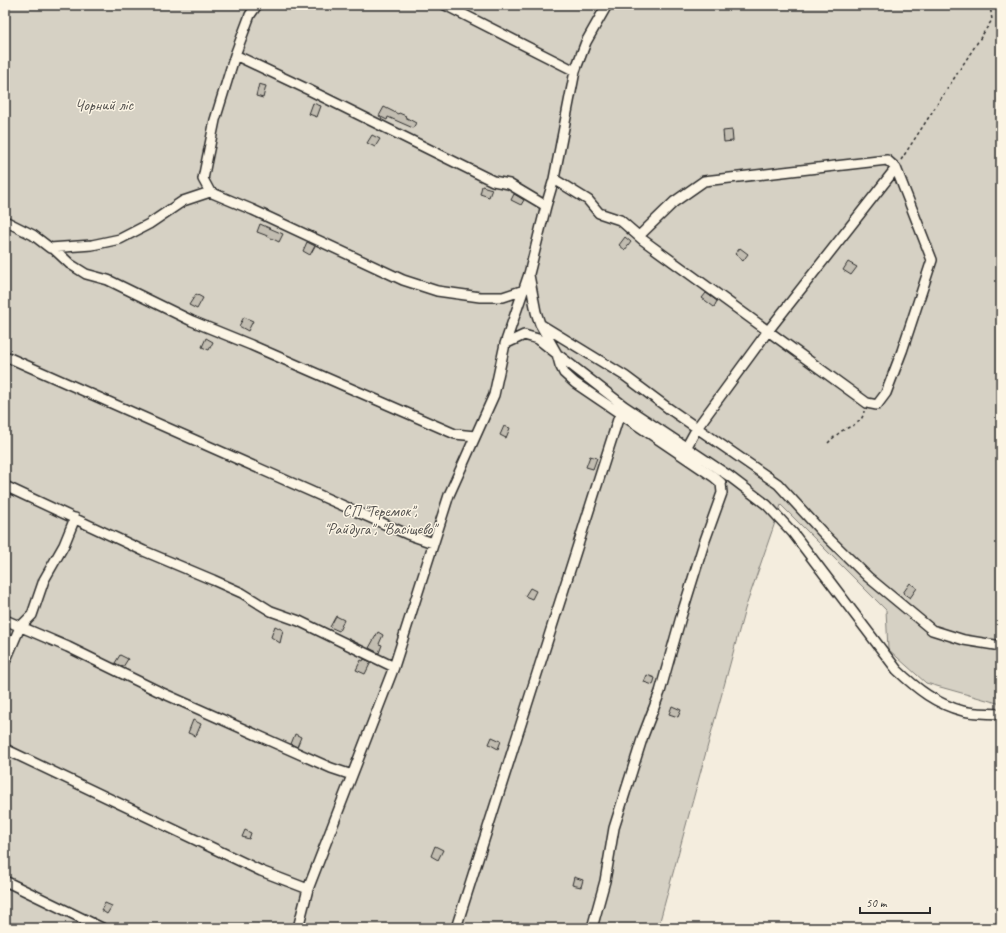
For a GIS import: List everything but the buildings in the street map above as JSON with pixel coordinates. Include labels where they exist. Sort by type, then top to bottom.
[{"type":"street","points":[[257,5],[250,15],[235,55],[215,120],[203,179],[210,192],[253,210],[403,280],[437,292],[480,297],[503,297],[524,290]]},
{"type":"street","points":[[445,5],[575,71]]},
{"type":"street","points":[[298,928],[308,889],[394,667],[449,495],[494,394],[505,344],[529,274],[554,180],[575,71],[586,42],[607,5]]},
{"type":"street","points":[[235,55],[306,88],[493,181],[509,184],[546,206]]},
{"type":"street","points":[[554,180],[588,200],[599,213],[620,220],[639,236],[867,403],[877,405],[886,393],[902,351],[932,260],[896,168],[887,160],[704,180],[674,202],[639,236]]},
{"type":"street","points":[[686,448],[697,428],[768,331],[896,168]]},
{"type":"street","points":[[54,249],[92,245],[120,239],[149,224],[183,202],[210,192]]},
{"type":"street","points":[[5,221],[33,235],[50,248],[54,249],[70,264],[86,274],[108,280],[192,321],[455,434],[476,436]]},
{"type":"street","points":[[529,274],[536,312],[540,324],[557,354],[564,373],[575,383],[714,477],[720,483],[722,493],[680,617],[660,692],[643,736],[614,828],[605,882],[592,928]]},
{"type":"street","points":[[540,324],[625,376],[778,484],[823,533],[868,577],[932,630],[964,640],[1001,646]]},
{"type":"street","points":[[505,344],[524,335],[538,339],[624,406],[729,476],[767,505],[793,533],[897,670],[914,687],[936,701],[964,711],[1001,714]]},
{"type":"street","points":[[5,356],[407,534],[433,543]]},
{"type":"street","points":[[456,928],[620,413]]},
{"type":"street","points":[[5,486],[144,551],[242,593],[271,611],[299,621],[394,667]]},
{"type":"street","points":[[5,662],[20,627],[32,615],[44,580],[64,545],[75,518]]},
{"type":"street","points":[[5,620],[68,647],[158,691],[331,768],[352,774]]},
{"type":"street","points":[[5,749],[261,871],[308,889]]},
{"type":"street","points":[[5,881],[102,928]]},
{"type":"path","points":[[896,168],[992,20],[990,5]]},
{"type":"path","points":[[828,443],[845,429],[856,425],[864,416],[864,407],[861,399]]},
{"type":"green space","name":"СП \"Теремок\", \"Райдуга\", \"Васіщєво\"","points":[[5,5],[1001,5],[1001,704],[926,683],[888,649],[886,610],[781,505],[745,609],[658,928],[5,928]]},
{"type":"park label","name":"Чорний ліс","points":[[104,104]]}]
